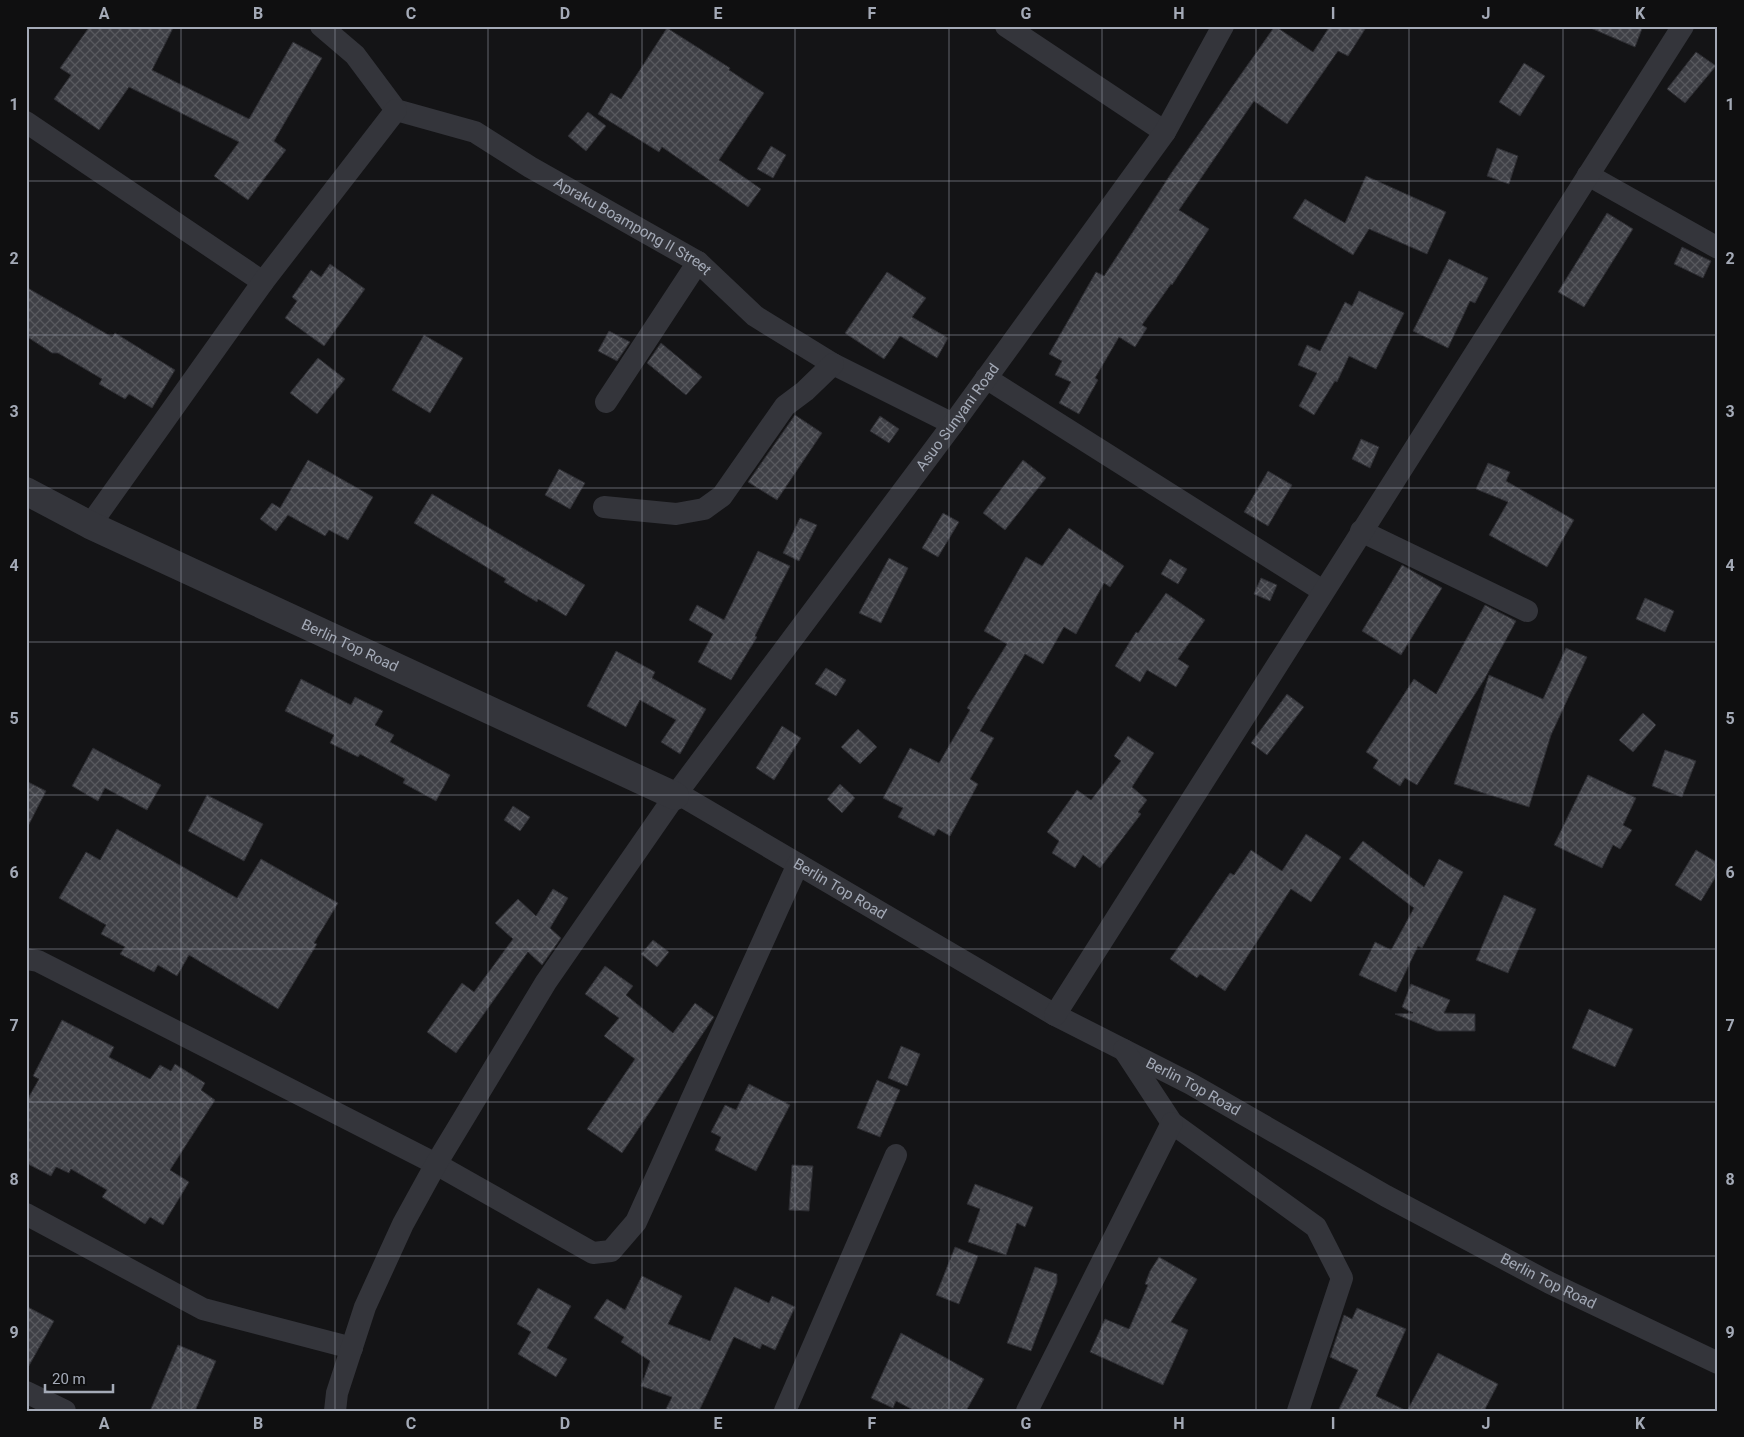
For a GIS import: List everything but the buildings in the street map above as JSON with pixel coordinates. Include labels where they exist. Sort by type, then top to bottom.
[{"type":"street","points":[[90,525],[263,282],[396,110],[354,55],[322,26]]},
{"type":"street","points":[[1006,26],[1165,132]]},
{"type":"street","name":"Asuo Sunyani Road","points":[[335,1411],[338,1393],[365,1307],[403,1224],[436,1164],[546,982],[676,794],[986,378],[1165,132],[1223,26]]},
{"type":"street","points":[[1055,1015],[1683,26]]},
{"type":"street","name":"Apraku Boampong II Street","points":[[396,110],[475,132],[530,167],[698,262],[755,316],[833,364],[952,424]]},
{"type":"street","points":[[26,122],[263,282]]},
{"type":"street","points":[[1588,175],[1718,248]]},
{"type":"street","points":[[606,402],[698,262]]},
{"type":"street","points":[[604,507],[676,514],[704,509],[722,496],[785,406],[805,391],[833,364]]},
{"type":"street","points":[[986,378],[1323,591]]},
{"type":"street","name":"Berlin Top Road","points":[[26,491],[90,525],[676,794],[1055,1015],[1191,1084],[1403,1205],[1550,1283],[1718,1364]]},
{"type":"street","points":[[1361,531],[1527,611]]},
{"type":"street","points":[[26,959],[38,961],[436,1164],[593,1253],[611,1250],[636,1222],[798,864]]},
{"type":"street","points":[[1123,1050],[1172,1123],[1316,1227],[1342,1278],[1298,1411]]},
{"type":"street","points":[[1027,1411],[1172,1123]]},
{"type":"street","points":[[785,1411],[896,1154]]},
{"type":"street","points":[[26,1214],[203,1309],[352,1348]]},
{"type":"street","points":[[26,1392],[65,1411]]}]
